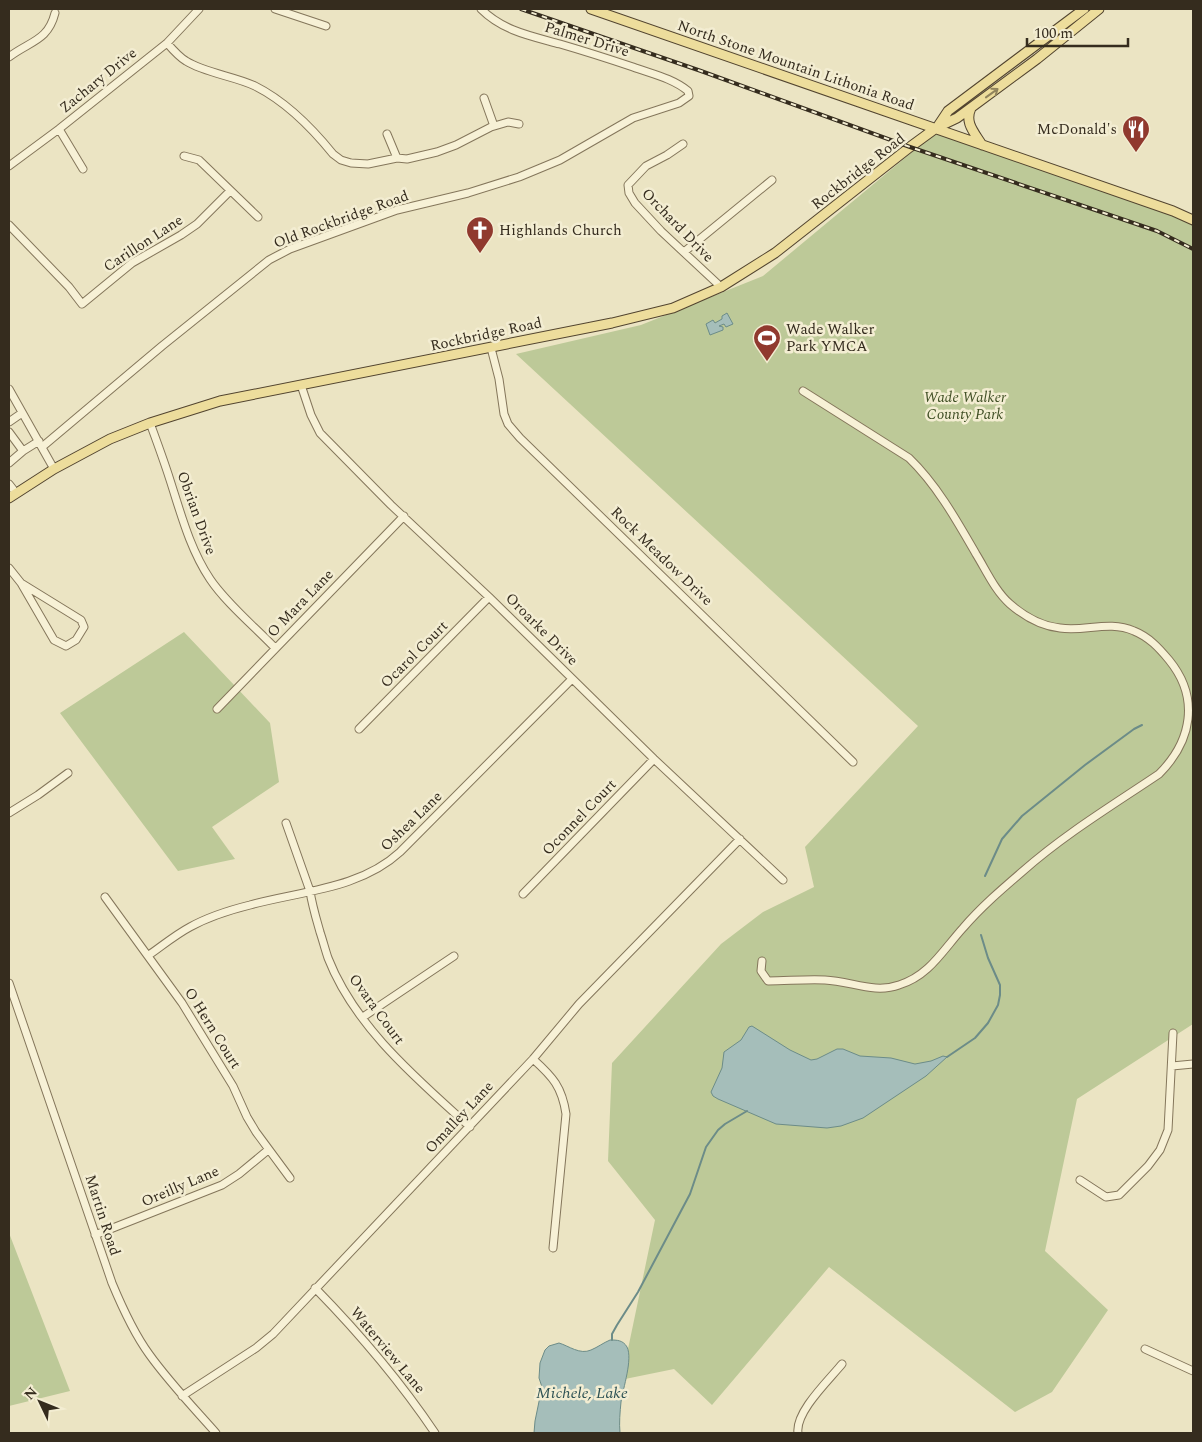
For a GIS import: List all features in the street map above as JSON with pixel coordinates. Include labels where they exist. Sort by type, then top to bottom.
[{"type":"main road","name":"North Stone Mountain Lithonia Road","points":[[591,9],[1173,211],[1193,220]]},
{"type":"main road","name":"Rockbridge Road","points":[[936,128],[948,112],[1084,9]]},
{"type":"main road","name":"Rockbridge Road","points":[[12,496],[54,469],[110,438],[150,422],[220,401],[612,323],[673,308],[721,287],[775,253],[936,128],[957,118],[971,108],[1037,59],[1099,9]]},
{"type":"main road","points":[[971,108],[968,121],[982,145]]},
{"type":"street","name":"Zachary Drive","points":[[9,166],[59,129],[167,43],[199,9]]},
{"type":"street","points":[[274,9],[326,26]]},
{"type":"street","name":"Palmer Drive","points":[[481,9],[502,25],[526,35],[593,54],[671,80],[688,91]]},
{"type":"street","points":[[10,53],[46,34],[52,25],[55,13]]},
{"type":"street","points":[[167,43],[188,62],[247,83],[274,97],[290,110],[333,154],[341,160],[350,163],[368,164],[397,158],[407,159],[437,152],[456,145],[494,126],[508,122],[519,124]]},
{"type":"street","name":"Old Rockbridge Road","points":[[41,444],[269,260],[290,249],[397,210],[468,193],[519,177],[560,160],[634,118],[679,103],[689,96],[688,91]]},
{"type":"street","points":[[484,98],[494,126]]},
{"type":"street","points":[[59,129],[83,169]]},
{"type":"street","points":[[387,134],[397,158]]},
{"type":"street","name":"Orchard Drive","points":[[683,144],[646,166],[628,185],[629,193],[635,203],[721,287]]},
{"type":"street","points":[[184,156],[199,160],[258,217]]},
{"type":"street","points":[[684,252],[772,180]]},
{"type":"street","name":"Carillon Lane","points":[[9,225],[69,287],[82,304],[132,263],[197,224],[230,191]]},
{"type":"street","name":"Rock Meadow Drive","points":[[490,348],[499,379],[504,414],[508,424],[520,438],[853,762]]},
{"type":"street","name":"Oroarke Drive","points":[[301,385],[320,433],[654,759],[783,880]]},
{"type":"street","points":[[9,389],[54,469]]},
{"type":"street","points":[[762,961],[761,972],[768,981],[826,980],[875,989],[898,986],[916,978],[932,965],[962,928],[978,912],[1025,869],[1073,832],[1159,774],[1180,748],[1188,719],[1188,698],[1182,679],[1174,666],[1151,640],[1134,631],[1114,626],[1104,625],[1060,629],[1036,623],[1008,603],[920,468],[909,458],[867,430],[803,391]]},
{"type":"street","points":[[9,422],[22,413]]},
{"type":"street","name":"Obrian Drive","points":[[150,422],[181,516],[199,562],[210,580],[275,648]]},
{"type":"street","points":[[9,432],[23,451]]},
{"type":"street","points":[[9,463],[23,451],[41,444]]},
{"type":"street","points":[[9,484],[12,496]]},
{"type":"street","name":"O Mara Lane","points":[[217,710],[404,516]]},
{"type":"street","points":[[9,568],[21,583],[54,640],[66,646],[76,640],[84,627],[81,620],[21,583]]},
{"type":"street","name":"Ocarol Court","points":[[359,730],[489,597]]},
{"type":"street","name":"Oshea Lane","points":[[149,956],[189,927],[250,905],[367,875],[393,859],[572,678]]},
{"type":"street","name":"Oconnel Court","points":[[523,894],[654,759]]},
{"type":"street","points":[[9,813],[38,796],[68,773]]},
{"type":"street","name":"Ovara Court","points":[[286,823],[310,891],[311,903],[328,958],[339,981],[363,1017],[402,1064],[470,1127]]},
{"type":"street","name":"Omalley Lane","points":[[182,1396],[256,1348],[273,1334],[470,1127],[533,1059],[579,1004],[740,839]]},
{"type":"street","name":"O Hern Court","points":[[105,897],[149,956],[209,1046],[233,1086],[247,1117],[268,1150],[290,1178]]},
{"type":"street","points":[[363,1017],[454,956]]},
{"type":"street","name":"Martin Road","points":[[9,983],[112,1283],[130,1324],[148,1353],[182,1396],[216,1433]]},
{"type":"street","points":[[1080,1180],[1106,1196],[1119,1195],[1148,1166],[1160,1150],[1168,1130],[1173,1033]]},
{"type":"street","points":[[533,1059],[556,1082],[564,1100],[566,1114],[553,1248]]},
{"type":"street","points":[[1172,1066],[1193,1064]]},
{"type":"street","name":"Oreilly Lane","points":[[95,1235],[222,1185],[239,1174],[268,1150]]},
{"type":"street","name":"Waterview Lane","points":[[315,1288],[364,1342],[416,1406],[435,1433]]},
{"type":"street","points":[[1145,1349],[1193,1371]]},
{"type":"street","points":[[798,1433],[797,1430],[803,1411],[842,1364]]},
{"type":"green space","name":"Wade Walker County Park","points":[[935,133],[1150,207],[1193,224],[1193,1024],[1077,1099],[1045,1251],[1108,1310],[1052,1392],[1015,1412],[829,1267],[712,1405],[674,1369],[625,1379],[628,1349],[655,1220],[608,1161],[612,1063],[721,944],[763,912],[814,887],[805,847],[918,726],[516,354],[641,325],[763,276]]},
{"type":"green space","points":[[184,632],[270,723],[279,782],[212,827],[235,859],[178,871],[60,713]]},
{"type":"green space","points":[[9,1233],[70,1391],[9,1406]]},
{"type":"water","points":[[727,313],[733,324],[726,327],[724,324],[719,326],[723,327],[723,330],[710,335],[706,324],[713,320],[715,323]]},
{"type":"water","points":[[752,1026],[790,1050],[811,1060],[837,1049],[843,1049],[860,1056],[891,1058],[915,1064],[931,1061],[943,1056],[947,1057],[926,1076],[863,1118],[841,1126],[827,1128],[776,1124],[718,1099],[711,1092],[722,1068],[724,1052],[741,1040],[749,1027]]},
{"type":"water","name":"Michele, Lake","points":[[610,1340],[624,1343],[629,1352],[621,1402],[620,1433],[534,1433],[542,1387],[539,1378],[540,1363],[545,1350],[549,1346],[559,1343],[579,1351],[587,1351]]},
{"type":"waterway","points":[[985,876],[1002,839],[1022,816],[1085,765],[1142,725]]},
{"type":"waterway","points":[[947,1057],[975,1038],[988,1023],[998,1005],[1000,985],[988,958],[981,935]]},
{"type":"waterway","points":[[612,1340],[612,1334],[638,1292],[690,1194],[706,1147],[718,1130],[747,1111]]},
{"type":"railway","points":[[521,9],[701,71],[910,147],[1157,231],[1193,249]]},
{"type":"place","name":"McDonald's","points":[[1136,153]]},
{"type":"place","name":"Highlands Church","points":[[480,254]]},
{"type":"place","name":"Wade Walker Park YMCA","points":[[767,362]]}]
